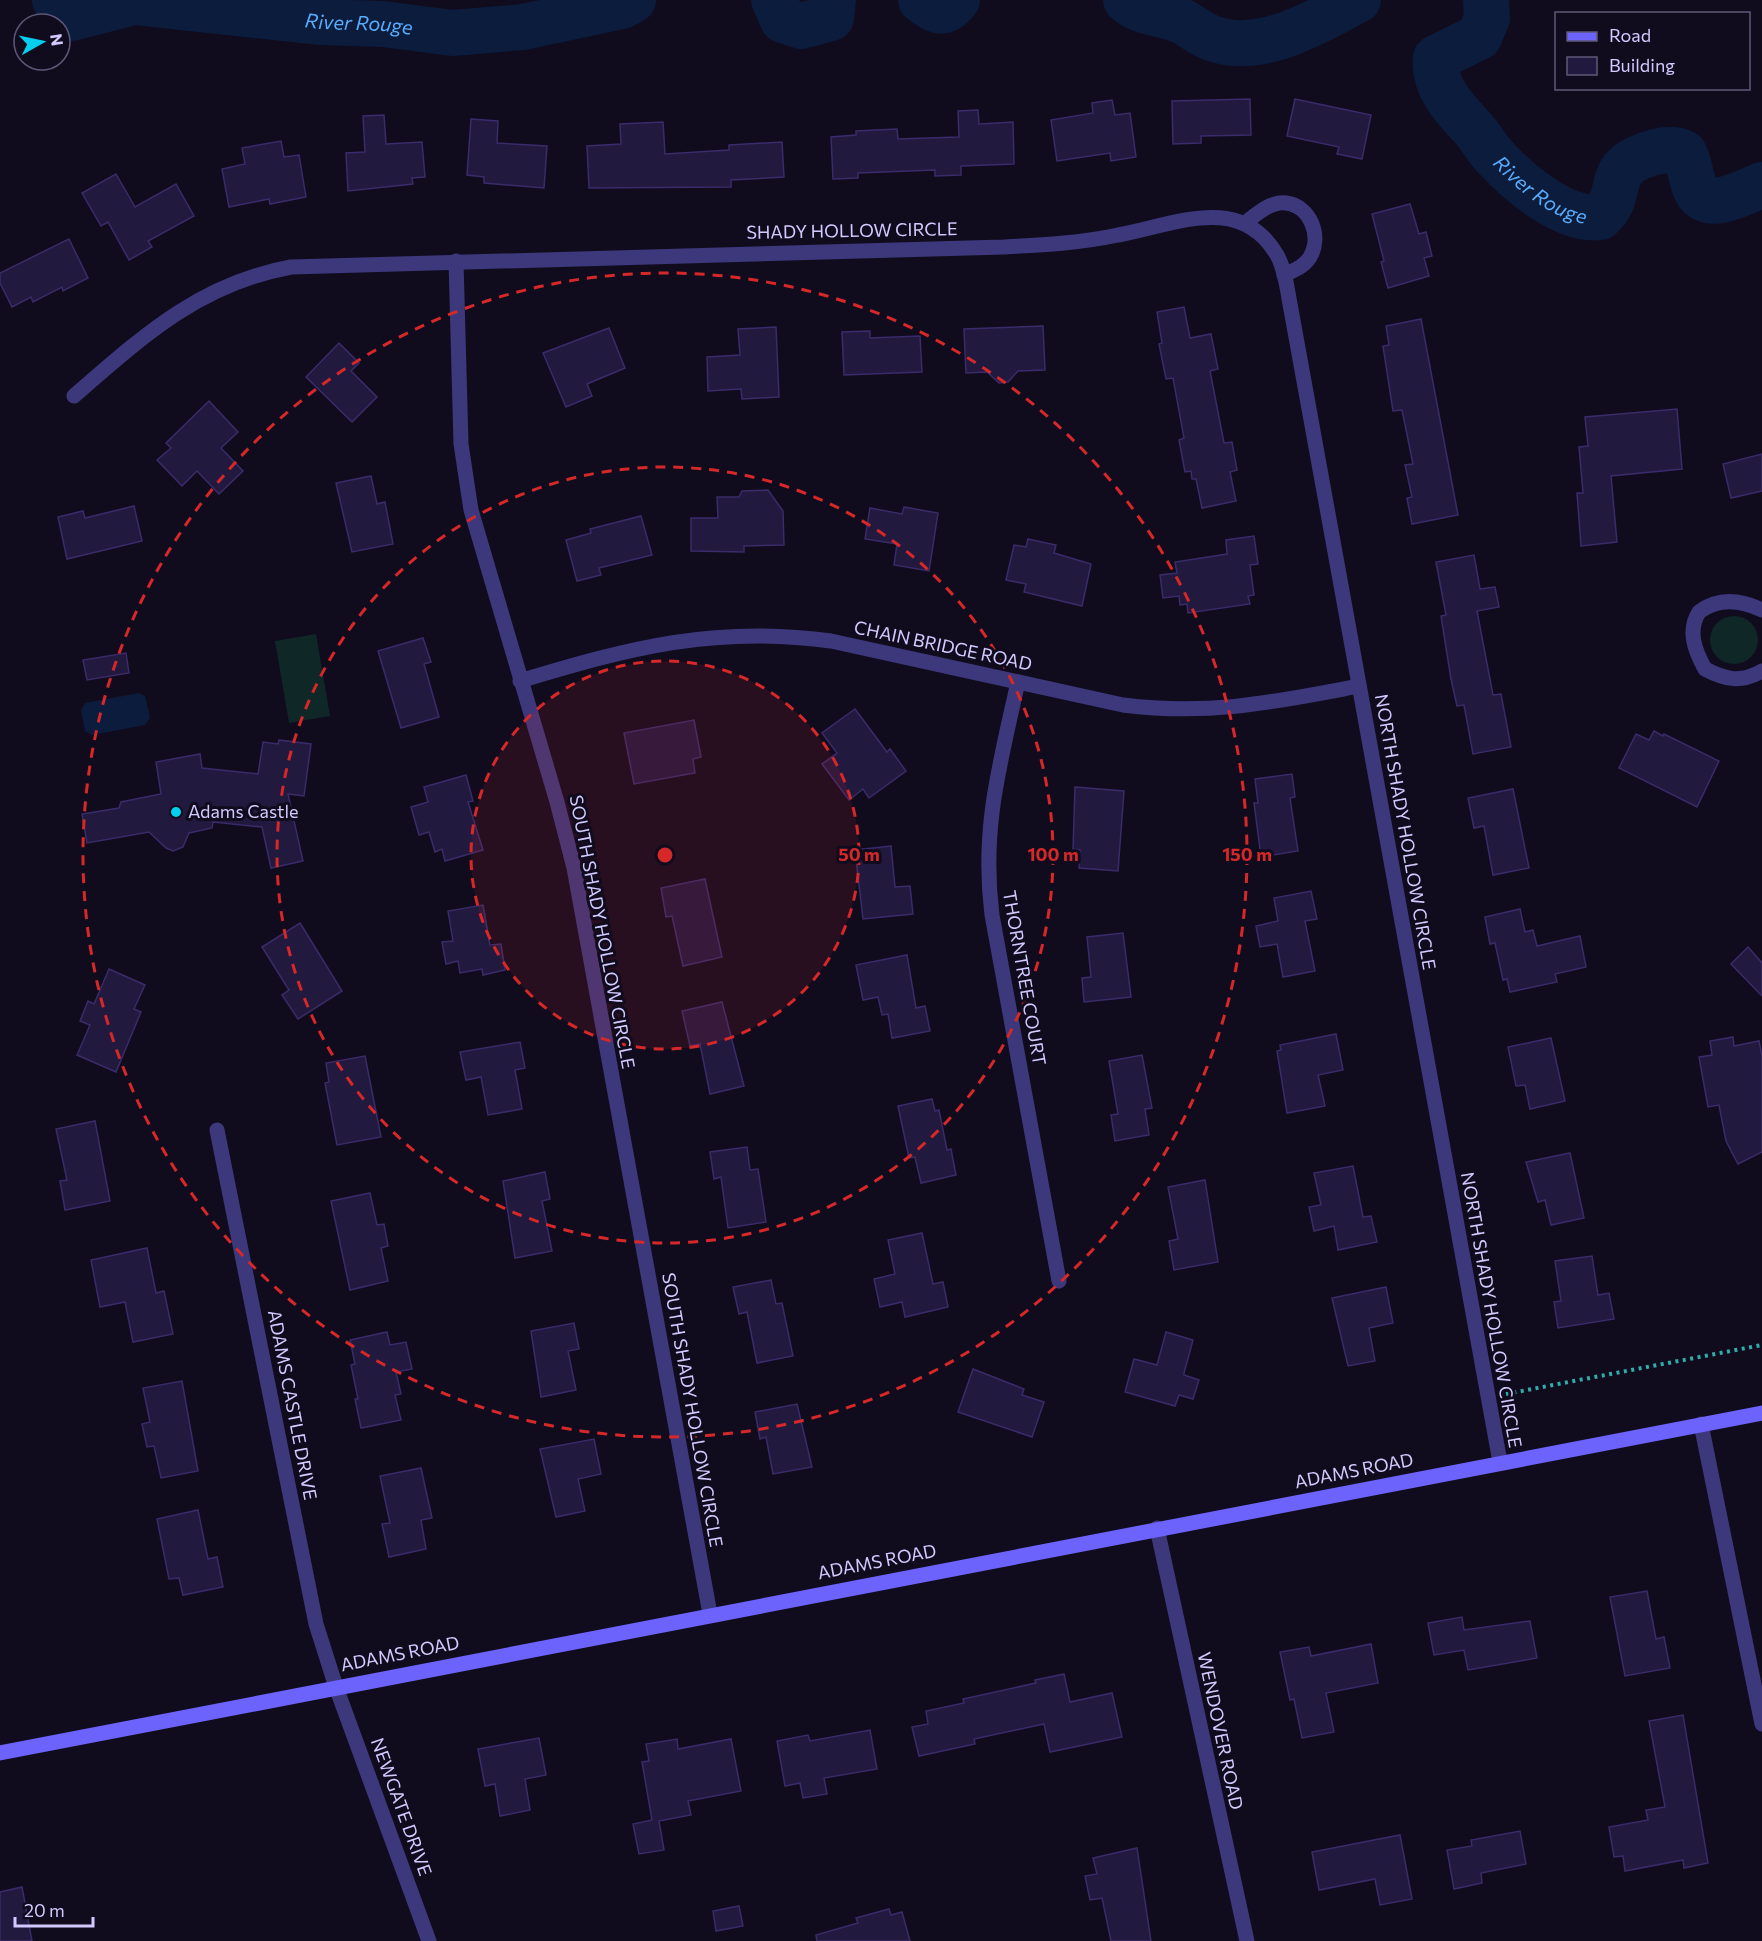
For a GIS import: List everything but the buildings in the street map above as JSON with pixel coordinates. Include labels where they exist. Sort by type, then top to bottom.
[{"type":"street","points":[[1245,223],[1271,205],[1285,202],[1301,209],[1311,220],[1315,245],[1310,258],[1300,268],[1284,275]]},
{"type":"street","name":"SHADY HOLLOW CIRCLE","points":[[74,396],[166,319],[210,292],[239,279],[291,267],[1004,247],[1062,244],[1118,236],[1202,218],[1229,217],[1245,223]]},
{"type":"street","name":"NORTH SHADY HOLLOW CIRCLE","points":[[1245,223],[1262,236],[1277,256],[1284,275],[1500,1462]]},
{"type":"street","name":"SOUTH SHADY HOLLOW CIRCLE","points":[[456,261],[461,435],[466,483],[478,540],[558,802],[574,868],[710,1614]]},
{"type":"street","points":[[1762,610],[1743,602],[1729,601],[1715,604],[1699,612],[1693,627],[1694,644],[1705,669],[1730,680],[1748,678],[1762,671]]},
{"type":"street","name":"CHAIN BRIDGE ROAD","points":[[520,681],[622,652],[674,641],[730,635],[783,635],[831,641],[1123,705],[1189,710],[1233,708],[1359,686]]},
{"type":"street","name":"THORNTREE COURT","points":[[1018,682],[990,815],[987,871],[992,915],[1059,1281]]},
{"type":"street","name":"ADAMS CASTLE DRIVE","points":[[217,1130],[316,1624],[336,1687]]},
{"type":"street","name":"ADAMS ROAD","points":[[0,1753],[710,1614],[1762,1413]]},
{"type":"street","points":[[1701,1424],[1762,1724]]},
{"type":"street","name":"WENDOVER ROAD","points":[[1157,1528],[1247,1941]]},
{"type":"street","name":"NEWGATE DRIVE","points":[[336,1687],[429,1941]]},
{"type":"path","points":[[1507,1394],[1762,1345]]},
{"type":"green space","points":[[1729,616],[1739,616],[1754,626],[1758,640],[1757,649],[1748,660],[1739,664],[1729,664],[1714,654],[1710,645],[1710,635],[1720,620]]},
{"type":"green space","points":[[316,634],[330,716],[289,723],[275,641]]},
{"type":"water","points":[[139,693],[145,696],[150,718],[145,725],[92,735],[85,731],[81,710],[85,703]]},
{"type":"waterway","name":"River Rouge","points":[[55,0],[60,8],[72,18],[134,2],[320,22],[383,24],[453,33],[523,27],[622,6],[633,0]]},
{"type":"waterway","name":"River Rouge","points":[[774,0],[783,20],[801,26],[831,18],[833,0]]},
{"type":"waterway","name":"River Rouge","points":[[921,0],[940,10],[948,8],[957,0]]},
{"type":"waterway","name":"River Rouge","points":[[1126,0],[1137,8],[1182,21],[1209,37],[1233,43],[1251,43],[1289,34],[1358,0]]},
{"type":"waterway","name":"River Rouge","points":[[1486,0],[1487,18],[1479,37],[1436,58],[1438,78],[1451,103],[1492,154],[1544,199],[1572,213],[1586,217],[1600,217],[1613,199],[1620,173],[1626,166],[1636,159],[1668,150],[1684,153],[1696,190],[1701,197],[1709,200],[1727,199],[1762,185]]},
{"type":"place","name":"Adams Castle","points":[[176,812]]}]
